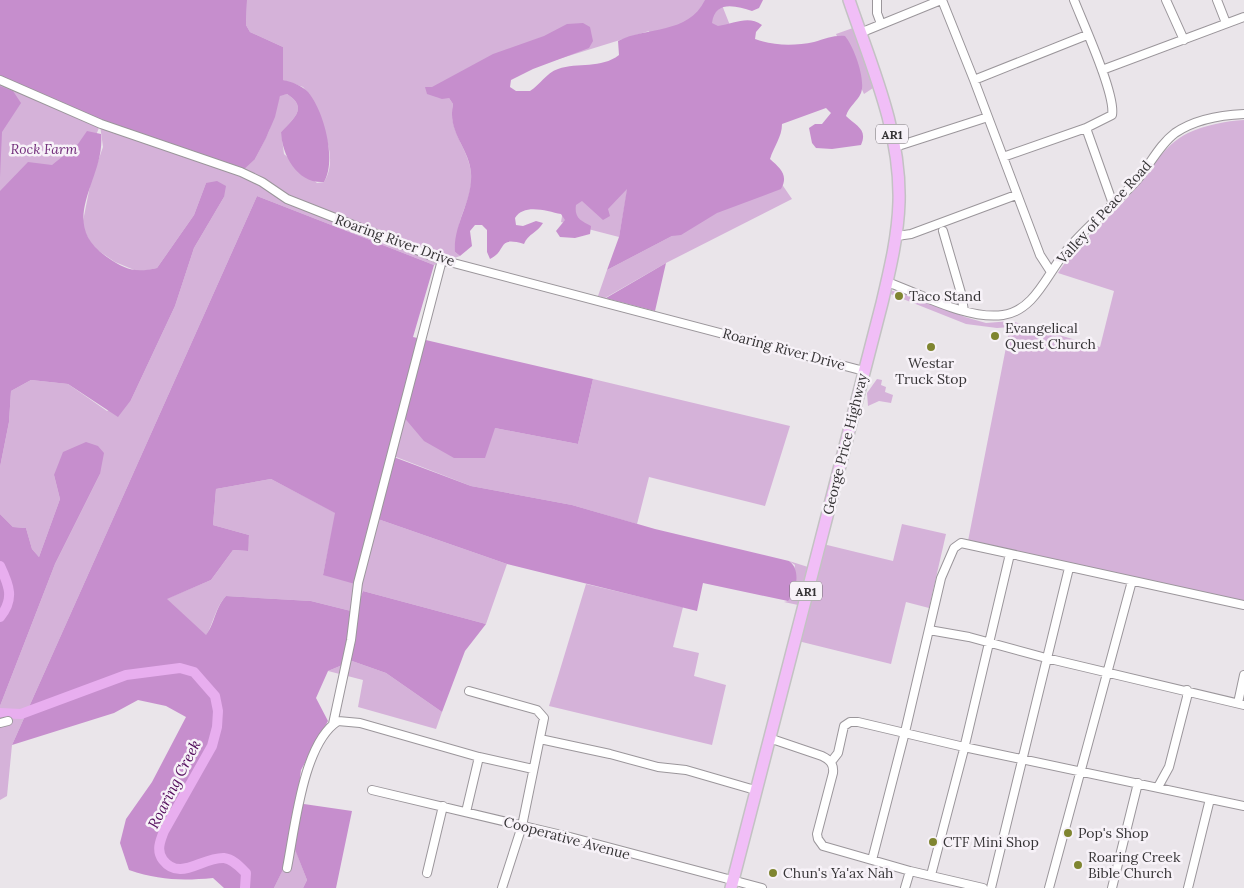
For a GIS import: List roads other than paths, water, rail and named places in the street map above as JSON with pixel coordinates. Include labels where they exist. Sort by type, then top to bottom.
[{"type":"highway","name":"George Price Highway","points":[[732,884],[768,738],[887,282],[897,236],[899,200],[895,146],[886,109],[849,0]]},
{"type":"street","points":[[877,0],[880,24]]},
{"type":"street","points":[[860,33],[941,0],[974,80],[1040,255],[1051,272]]},
{"type":"street","points":[[1003,156],[1086,128],[1112,115],[1113,106],[1102,70],[1074,0]]},
{"type":"street","points":[[1166,0],[1184,40]]},
{"type":"street","points":[[1217,0],[1226,23]]},
{"type":"street","points":[[1102,70],[1244,17]]},
{"type":"street","points":[[974,80],[1087,35]]},
{"type":"street","name":"Roaring River Drive","points":[[0,80],[101,124],[240,172],[262,182],[287,199],[442,260],[864,371]]},
{"type":"street","name":"Valley of Peace Road","points":[[887,282],[964,311],[996,316],[1018,311],[1031,299],[1071,246],[1138,179],[1160,149],[1175,133],[1206,120],[1244,114]]},
{"type":"street","points":[[895,146],[988,117]]},
{"type":"street","points":[[1086,128],[1113,204]]},
{"type":"street","points":[[897,236],[911,234],[1016,195]]},
{"type":"street","points":[[943,231],[964,311]]},
{"type":"street","points":[[334,724],[351,640],[358,583],[442,260]]},
{"type":"street","points":[[872,860],[905,732],[941,578],[954,548],[961,542],[1069,568],[1244,605]]},
{"type":"street","points":[[931,875],[1010,554]]},
{"type":"street","points":[[991,888],[1021,758],[1069,568]]},
{"type":"street","points":[[1049,888],[1132,581]]},
{"type":"street","points":[[929,630],[988,642],[1046,658],[1241,704],[1244,675]]},
{"type":"street","points":[[1158,787],[1169,768],[1187,697],[1187,690]]},
{"type":"street","points":[[469,691],[542,712],[544,718],[522,826],[502,888]]},
{"type":"street","points":[[287,868],[306,769],[325,732],[338,721],[353,721],[479,757],[533,769]]},
{"type":"street","points":[[983,888],[967,886],[828,848],[818,839],[833,773],[832,762],[838,753],[842,730],[850,722],[905,732],[964,747],[1244,806]]},
{"type":"street","points":[[768,738],[822,756],[832,762]]},
{"type":"street","points":[[540,740],[610,754],[658,767],[686,770],[755,790]]},
{"type":"street","points":[[466,812],[479,757]]},
{"type":"street","points":[[1112,888],[1138,783]]},
{"type":"street","name":"Cooperative Avenue","points":[[372,790],[570,837],[732,884],[762,888]]},
{"type":"street","points":[[1188,888],[1210,799]]},
{"type":"street","points":[[427,873],[443,806]]},
{"type":"street","points":[[905,888],[910,871]]},
{"type":"waterway","name":"Roaring Creek","points":[[0,566],[9,592],[8,604],[0,617]]},
{"type":"waterway","name":"Roaring Creek","points":[[0,713],[21,714],[126,675],[180,668],[194,672],[215,696],[218,711],[217,727],[212,746],[164,831],[159,850],[163,860],[177,869],[192,867],[216,859],[224,858],[230,860],[246,873],[245,888]]},
{"type":"place","name":"Taco Stand","points":[[899,296]]},
{"type":"place","name":"Evangelical Quest Church","points":[[995,336]]},
{"type":"place","name":"Westar Truck Stop","points":[[931,347]]},
{"type":"place","name":"Pop's Shop","points":[[1068,833]]},
{"type":"place","name":"CTF Mini Shop","points":[[933,842]]},
{"type":"place","name":"Roaring Creek Bible Church","points":[[1078,865]]},
{"type":"place","name":"Chun's Ya'ax Nah","points":[[773,873]]},
{"type":"park label","name":"Rock Farm","points":[[44,149]]}]
